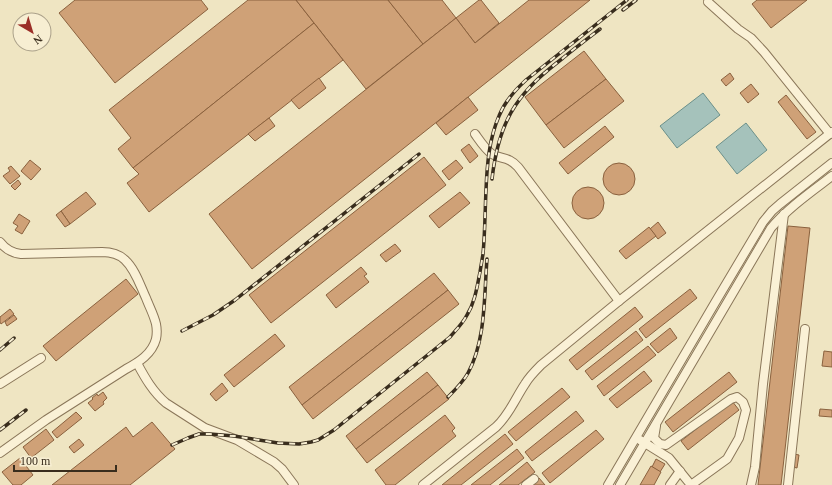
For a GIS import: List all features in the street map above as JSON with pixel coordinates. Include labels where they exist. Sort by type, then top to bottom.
[{"type":"street","points":[[423,485],[502,421],[524,385],[532,374],[542,365],[619,301],[831,133],[751,38],[738,29],[708,2]]},
{"type":"street","points":[[475,134],[493,154],[510,160],[518,166],[619,301]]},
{"type":"street","points":[[608,485],[763,222],[780,204],[832,163]]},
{"type":"street","points":[[620,485],[772,228],[784,214],[832,176]]},
{"type":"street","points":[[804,185],[811,193]]},
{"type":"street","points":[[751,485],[755,468],[763,384],[784,214]]},
{"type":"street","points":[[763,222],[772,228]]},
{"type":"street","points":[[0,453],[46,420],[145,357],[156,340],[157,332],[154,317],[134,272],[125,259],[113,253],[107,252],[21,254],[2,248]]},
{"type":"street","points":[[716,301],[724,307]]},
{"type":"street","points":[[788,485],[805,329]]},
{"type":"street","points":[[0,384],[41,358]]},
{"type":"street","points":[[137,363],[151,387],[166,403],[205,428],[237,440],[274,462],[282,469],[294,485]]},
{"type":"street","points":[[636,438],[669,458],[691,485],[727,460],[739,438],[746,410],[743,402],[737,397],[731,399],[666,445],[660,444],[654,438],[656,423]]},
{"type":"street","points":[[670,485],[680,472]]},
{"type":"street","points":[[526,485],[534,479]]},
{"type":"water","points":[[703,93],[720,115],[677,148],[660,126]]},
{"type":"water","points":[[746,123],[767,150],[737,174],[716,147]]},
{"type":"building","points":[[75,0],[201,0],[208,9],[115,83],[59,13]]},
{"type":"building","points":[[248,0],[296,0],[314,23],[133,168],[118,149],[131,138],[109,110]]},
{"type":"building","points":[[296,0],[388,0],[423,44],[366,89]]},
{"type":"building","points":[[388,0],[442,0],[456,18],[423,44]]},
{"type":"building","points":[[481,0],[499,23],[475,43],[456,18]]},
{"type":"building","points":[[529,0],[590,0],[252,269],[209,214],[456,18],[475,43]]},
{"type":"building","points":[[757,0],[807,0],[771,28],[752,4]]},
{"type":"building","points":[[314,23],[343,60],[149,212],[127,183],[139,174],[133,168]]},
{"type":"building","points":[[584,51],[606,79],[546,125],[525,97]]},
{"type":"building","points":[[730,73],[734,79],[726,86],[721,80]]},
{"type":"building","points":[[319,78],[326,88],[299,109],[291,100]]},
{"type":"building","points":[[606,79],[624,101],[564,148],[546,125]]},
{"type":"building","points":[[751,84],[759,94],[748,103],[740,93]]},
{"type":"building","points":[[786,95],[816,132],[807,139],[778,102]]},
{"type":"building","points":[[468,97],[478,110],[446,135],[436,123]]},
{"type":"building","points":[[269,118],[275,126],[255,141],[248,134]]},
{"type":"building","points":[[605,126],[614,137],[568,174],[559,163]]},
{"type":"building","points":[[469,144],[478,156],[470,163],[461,150]]},
{"type":"building","points":[[424,157],[446,185],[271,323],[249,295]]},
{"type":"building","points":[[30,160],[41,169],[31,180],[21,171]]},
{"type":"building","points":[[456,160],[463,168],[449,180],[442,171]]},
{"type":"building","points":[[619,163],[630,168],[635,179],[630,190],[619,195],[608,190],[603,179],[608,168]]},
{"type":"building","points":[[11,166],[20,176],[10,184],[3,176],[10,171],[8,168]]},
{"type":"building","points":[[18,180],[21,184],[15,190],[11,186]]},
{"type":"building","points":[[588,187],[599,192],[604,203],[599,214],[588,219],[577,214],[572,203],[577,192]]},
{"type":"building","points":[[86,192],[96,204],[70,224],[61,211]]},
{"type":"building","points":[[460,192],[470,203],[439,228],[429,216]]},
{"type":"building","points":[[61,211],[70,224],[65,227],[56,215]]},
{"type":"building","points":[[19,214],[30,221],[22,234],[15,230],[18,226],[13,223]]},
{"type":"building","points":[[658,222],[666,233],[658,239],[650,229]]},
{"type":"building","points":[[788,226],[810,228],[781,485],[758,485]]},
{"type":"building","points":[[649,227],[656,236],[626,259],[619,251]]},
{"type":"building","points":[[395,244],[401,251],[386,262],[380,255]]},
{"type":"building","points":[[361,267],[367,274],[364,276],[369,282],[336,308],[326,295]]},
{"type":"building","points":[[434,273],[448,290],[302,405],[289,387]]},
{"type":"building","points":[[126,279],[138,294],[56,361],[43,346]]},
{"type":"building","points":[[690,289],[697,298],[646,338],[639,329]]},
{"type":"building","points":[[448,290],[459,304],[313,419],[302,405]]},
{"type":"building","points":[[635,307],[643,317],[577,370],[569,360]]},
{"type":"building","points":[[10,309],[14,314],[1,324],[0,317]]},
{"type":"building","points":[[14,315],[17,319],[7,326],[5,322]]},
{"type":"building","points":[[670,328],[677,338],[658,353],[650,344]]},
{"type":"building","points":[[636,331],[643,340],[592,380],[585,371]]},
{"type":"building","points":[[275,334],[285,346],[234,387],[224,375]]},
{"type":"building","points":[[648,346],[656,355],[604,396],[597,386]]},
{"type":"building","points":[[824,351],[832,352],[832,367],[822,366]]},
{"type":"building","points":[[644,371],[652,381],[617,408],[609,399]]},
{"type":"building","points":[[427,372],[438,385],[356,449],[346,436]]},
{"type":"building","points":[[729,372],[737,382],[673,432],[665,422]]},
{"type":"building","points":[[222,383],[228,391],[216,401],[210,394]]},
{"type":"building","points":[[438,385],[449,399],[367,463],[356,449]]},
{"type":"building","points":[[562,388],[570,397],[516,441],[508,432]]},
{"type":"building","points":[[103,392],[107,398],[103,402],[104,404],[95,411],[88,403],[97,394],[98,396]]},
{"type":"building","points":[[732,401],[739,410],[688,450],[681,441]]},
{"type":"building","points":[[820,409],[832,410],[832,417],[819,416]]},
{"type":"building","points":[[576,411],[584,421],[532,461],[525,452]]},
{"type":"building","points":[[76,412],[82,418],[57,438],[52,432]]},
{"type":"building","points":[[445,415],[455,428],[452,431],[456,436],[395,485],[386,485],[375,470]]},
{"type":"building","points":[[152,422],[175,449],[130,485],[52,485],[126,427],[133,437]]},
{"type":"building","points":[[46,429],[54,440],[31,458],[23,447]]},
{"type":"building","points":[[596,430],[604,439],[550,483],[542,473]]},
{"type":"building","points":[[505,434],[513,444],[461,485],[442,485]]},
{"type":"building","points":[[79,439],[84,445],[74,453],[69,447]]},
{"type":"building","points":[[517,449],[524,458],[490,485],[471,485]]},
{"type":"building","points":[[794,454],[799,455],[797,468],[793,467]]},
{"type":"building","points":[[20,458],[33,475],[21,485],[13,485],[2,472]]},
{"type":"building","points":[[656,459],[665,464],[660,472],[652,467]]},
{"type":"building","points":[[527,462],[535,472],[518,485],[499,485]]},
{"type":"building","points":[[651,466],[661,472],[654,485],[640,485]]},
{"type":"building","points":[[539,478],[545,485],[530,485]]},
{"type":"railway","points":[[172,445],[199,434],[234,436],[278,443],[299,444],[318,440],[334,430],[450,337],[470,310],[477,289],[483,254],[486,181],[489,152],[493,134],[504,105],[526,80],[627,0]]},
{"type":"railway","points":[[623,10],[636,0]]},
{"type":"railway","points":[[492,179],[502,131],[510,114],[520,99],[543,74],[600,29]]},
{"type":"railway","points":[[182,331],[213,315],[235,300],[419,154]]},
{"type":"railway","points":[[448,397],[468,373],[478,346],[483,318],[487,259]]},
{"type":"railway","points":[[0,350],[14,338]]},
{"type":"railway","points":[[0,430],[26,410]]}]
